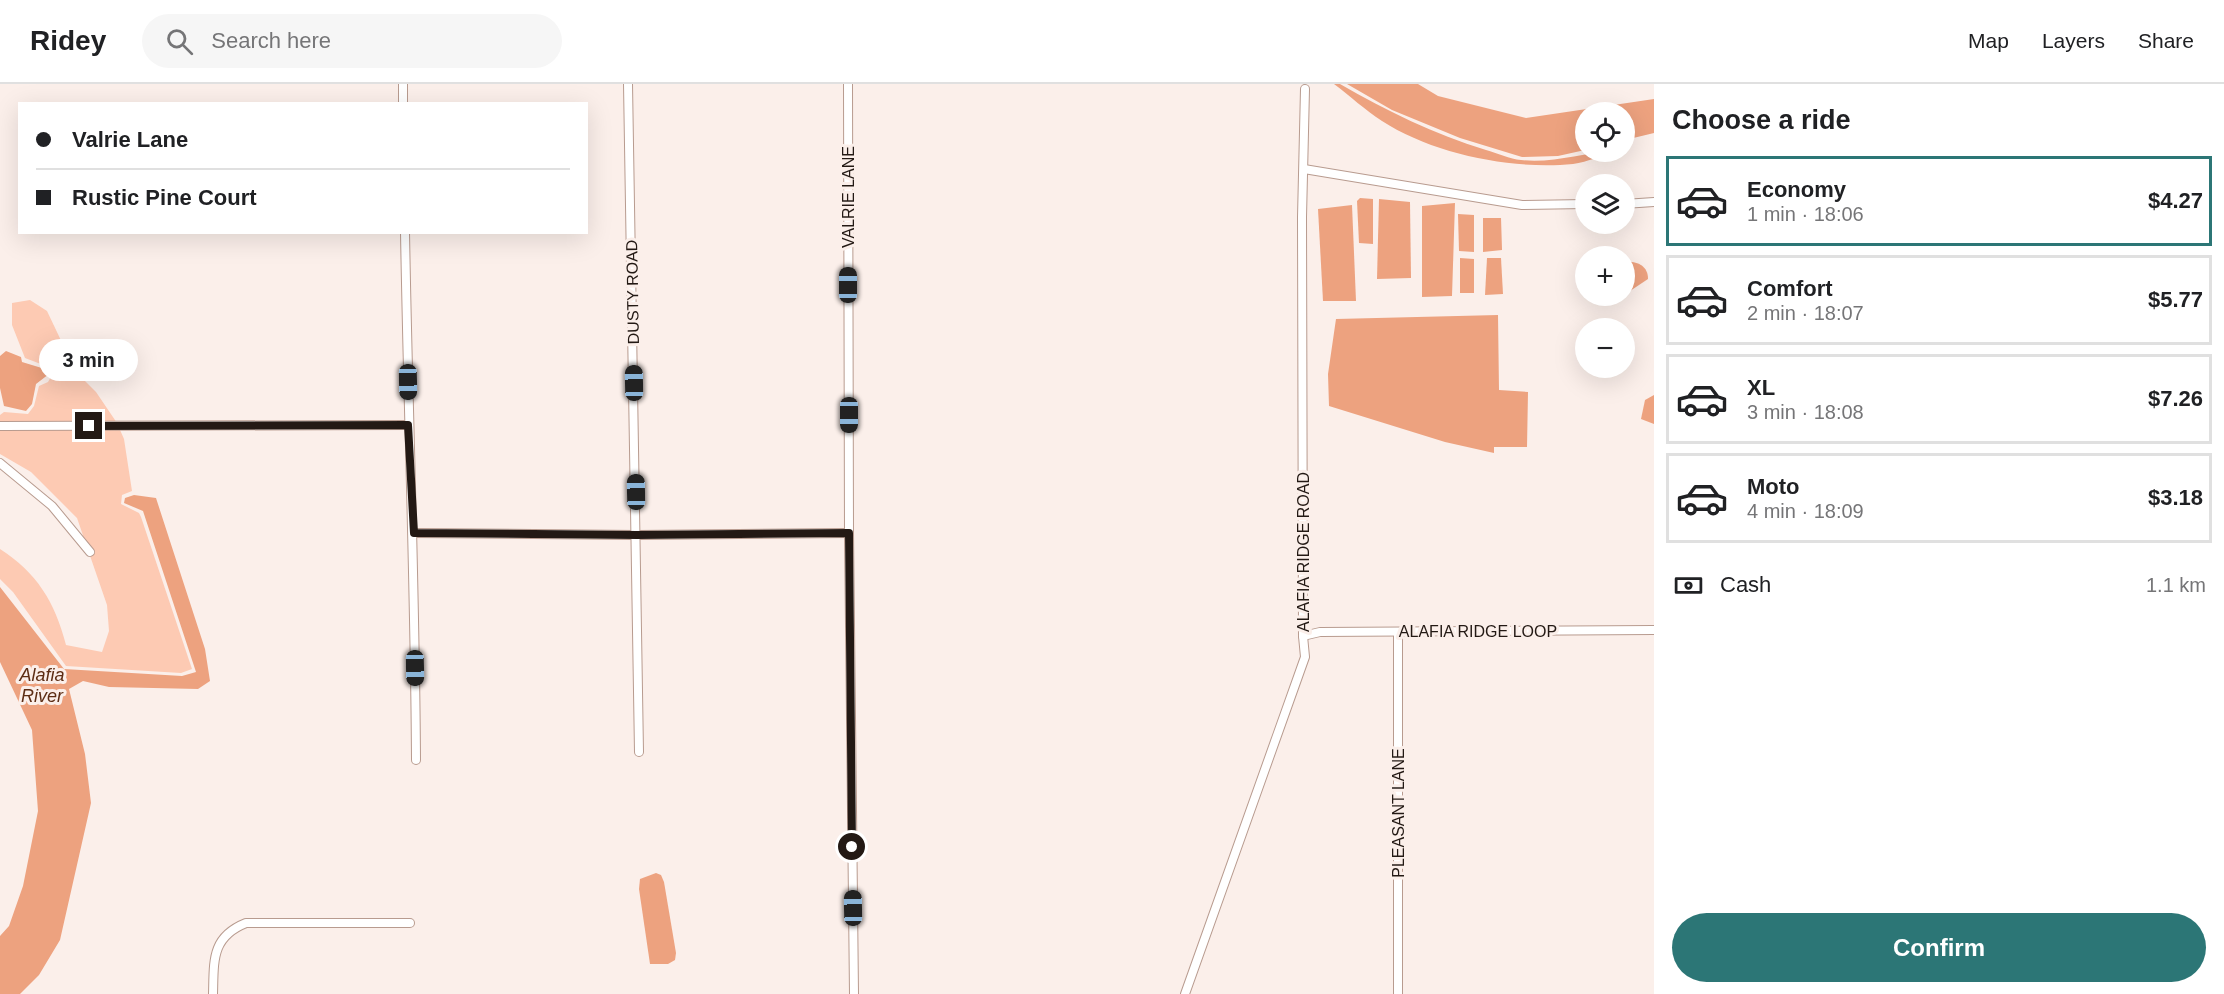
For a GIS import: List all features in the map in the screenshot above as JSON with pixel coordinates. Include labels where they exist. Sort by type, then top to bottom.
[{"type":"street","points":[[403,84],[403,102]]},
{"type":"street","name":"DUSTY ROAD","points":[[628,84],[639,752]]},
{"type":"street","name":"VALRIE LANE","points":[[848,84],[849,533],[854,994]]},
{"type":"street","name":"ALAFIA RIDGE ROAD","points":[[1185,994],[1305,657],[1303,636],[1305,88]]},
{"type":"street","points":[[1304,169],[1522,204],[1575,204]]},
{"type":"street","points":[[1635,203],[1654,202]]},
{"type":"street","points":[[405,234],[408,425],[414,533],[416,759]]},
{"type":"street","points":[[0,426],[408,425]]},
{"type":"street","points":[[0,463],[52,506],[90,552]]},
{"type":"street","points":[[414,533],[637,535],[849,533]]},
{"type":"street","name":"ALAFIA RIDGE LOOP","points":[[1303,636],[1320,632],[1654,630]]},
{"type":"street","name":"PLEASANT LANE","points":[[1398,632],[1398,994]]},
{"type":"street","points":[[213,994],[218,943],[232,928],[246,923],[411,923]]},
{"type":"shaded area","points":[[30,300],[47,311],[76,372],[96,392],[117,423],[124,439],[132,491],[122,495],[121,504],[139,513],[141,517],[192,669],[181,673],[66,666],[13,592],[0,579],[0,549],[24,568],[43,590],[56,615],[66,645],[102,652],[109,631],[107,605],[77,518],[31,472],[0,454],[0,415],[4,412],[28,414],[34,406],[39,386],[48,382],[52,375],[46,366],[25,358],[12,325],[12,303]]},
{"type":"water","points":[[1334,84],[1340,84],[1393,113],[1467,144],[1521,160],[1533,161],[1575,156],[1575,162],[1582,162],[1549,165],[1525,164],[1474,157],[1449,151],[1402,133],[1376,117]]},
{"type":"water","points":[[1347,84],[1418,84],[1438,96],[1526,118],[1575,111],[1575,152],[1558,156],[1522,157],[1460,138],[1392,110]]},
{"type":"water","points":[[1654,99],[1654,133],[1635,138],[1634,102]]},
{"type":"water","points":[[1360,198],[1373,199],[1373,244],[1359,243],[1357,201]]},
{"type":"water","points":[[1379,199],[1410,202],[1411,278],[1377,279]]},
{"type":"water","points":[[1455,203],[1452,296],[1422,297],[1422,206]]},
{"type":"water","points":[[1352,205],[1356,301],[1323,301],[1318,209]]},
{"type":"water","points":[[1458,214],[1474,215],[1474,252],[1459,251]]},
{"type":"water","points":[[1483,218],[1501,218],[1502,250],[1483,252]]},
{"type":"water","points":[[1460,258],[1474,259],[1474,293],[1460,293]]},
{"type":"water","points":[[1487,258],[1501,258],[1503,294],[1485,295]]},
{"type":"water","points":[[1635,263],[1644,267],[1648,279],[1635,288]]},
{"type":"water","points":[[1498,315],[1499,390],[1528,392],[1527,447],[1494,447],[1494,453],[1445,442],[1329,406],[1328,374],[1336,319]]},
{"type":"water","points":[[6,351],[21,357],[22,362],[45,369],[49,374],[36,384],[32,404],[26,411],[4,406],[0,388],[0,356]]},
{"type":"water","points":[[1654,395],[1654,424],[1641,419],[1645,400]]},
{"type":"water","name":"Alafia River","points":[[134,495],[156,498],[205,649],[210,681],[198,689],[109,687],[83,681],[69,689],[85,754],[91,803],[60,940],[39,975],[20,994],[0,994],[0,936],[9,926],[23,886],[38,811],[32,730],[0,662],[0,587],[64,669],[182,676],[196,672],[143,511],[124,503],[125,498]]},
{"type":"water","points":[[656,873],[661,875],[664,882],[676,953],[675,960],[668,964],[650,964],[639,889],[640,879]]},
{"type":"route","points":[[89,426],[408,425],[414,533],[637,535],[849,533],[852,847]]}]
